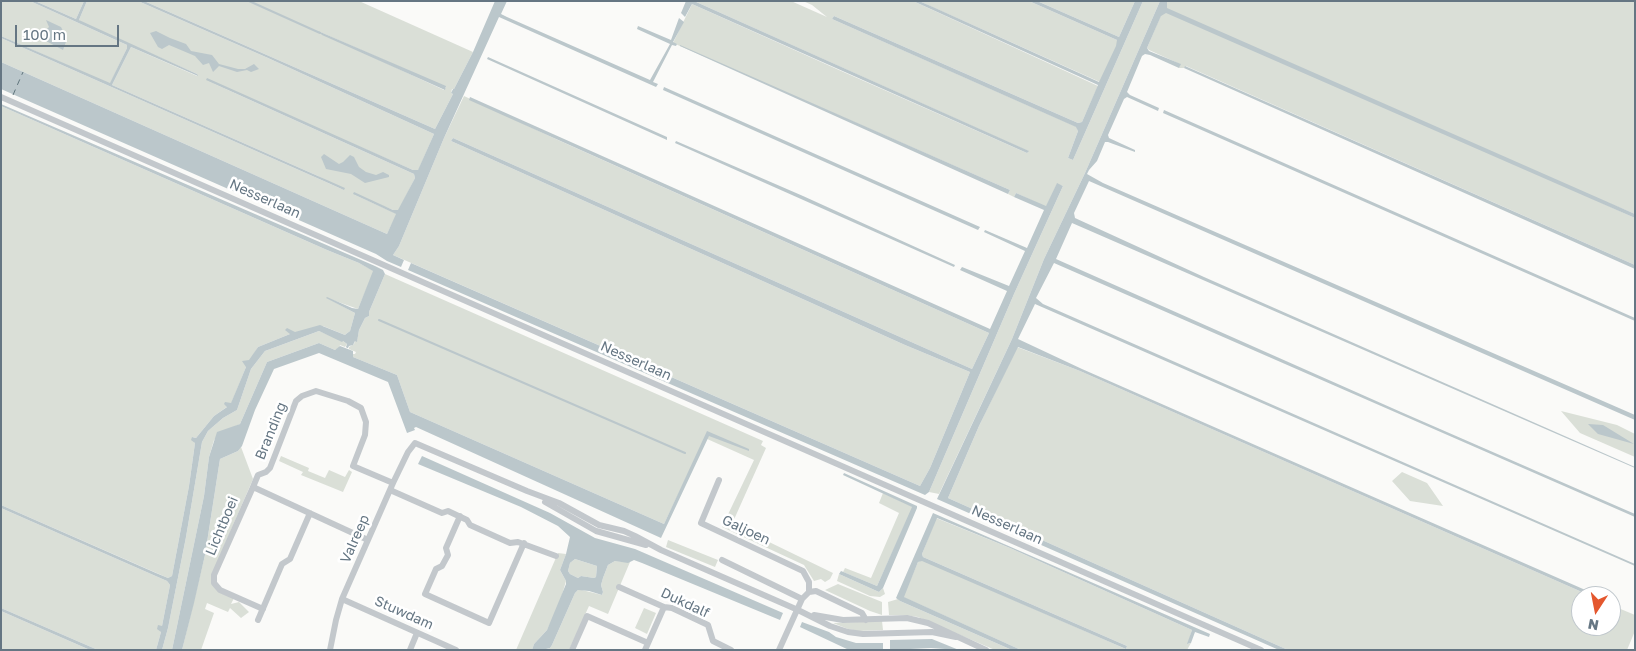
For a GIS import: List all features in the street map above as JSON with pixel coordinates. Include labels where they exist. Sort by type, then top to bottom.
[{"type":"street","name":"Nesserlaan","points":[[1,97],[1261,650]]},
{"type":"street","name":"Branding","points":[[253,487],[258,475],[270,468],[296,401],[302,396],[316,391],[348,401],[361,408],[366,422],[365,435],[353,466],[393,483]]},
{"type":"street","name":"Valreep","points":[[330,650],[342,599],[393,483],[408,452],[415,443],[527,491],[592,529],[661,550],[798,610]]},
{"type":"street","name":"Galjoen","points":[[719,480],[701,522],[803,571],[809,582],[809,592]]},
{"type":"street","name":"Lichtboei","points":[[263,609],[220,590],[214,583],[214,575],[253,487],[368,540]]},
{"type":"street","points":[[390,490],[442,513],[448,511],[460,516],[467,520],[470,525],[510,543],[518,542],[556,556]]},
{"type":"street","points":[[258,620],[282,564],[290,559],[310,513]]},
{"type":"street","points":[[460,516],[446,548],[448,555],[442,566],[436,569],[425,594],[489,623],[524,544]]},
{"type":"street","points":[[722,560],[802,599]]},
{"type":"street","name":"Dukdalf","points":[[619,587],[708,624],[713,641],[731,650]]},
{"type":"street","points":[[779,650],[802,599],[809,592],[816,591],[862,613],[866,620]]},
{"type":"street","name":"Stuwdam","points":[[342,599],[456,650]]},
{"type":"street","points":[[645,650],[664,606]]},
{"type":"street","points":[[798,610],[824,618],[843,620],[906,618],[928,623],[986,650]]},
{"type":"street","points":[[798,610],[830,626],[848,632],[863,634],[932,632],[956,636]]},
{"type":"street","points":[[572,650],[587,616],[648,643]]},
{"type":"street","points":[[410,650],[417,632]]},
{"type":"shaded area","points":[[1,1],[30,1],[127,45],[110,84],[1,36]]},
{"type":"shaded area","points":[[30,1],[35,1],[76,19],[84,1],[87,1],[79,20],[198,76],[131,47],[112,85],[345,188],[344,190],[1,38],[1,36],[110,83],[127,45]]},
{"type":"shaded area","points":[[35,1],[84,1],[76,19]]},
{"type":"shaded area","points":[[87,1],[138,1],[434,134],[418,171],[413,170],[206,80],[414,174],[415,178],[399,210],[393,210],[353,194],[397,214],[387,234],[1,62],[1,38],[344,190],[318,176],[112,85],[131,47],[197,76],[197,74],[83,23],[79,20]]},
{"type":"shaded area","points":[[138,1],[144,1],[435,129],[453,94],[451,93],[473,52],[495,1],[507,1],[501,14],[650,80],[670,44],[637,29],[638,26],[671,40],[679,18],[684,22],[673,42],[677,44],[676,46],[672,45],[653,82],[658,84],[656,87],[499,17],[444,138],[399,246],[393,255],[404,260],[401,267],[376,254],[1,89],[1,62],[387,234],[396,214],[353,194],[354,192],[393,210],[398,210],[415,178],[414,174],[206,80],[207,78],[413,170],[418,170],[434,134]]},
{"type":"shaded area","points":[[144,1],[359,1],[473,52],[454,89],[452,89],[451,93],[453,94],[435,129]],"holes":[[[320,32],[446,87],[444,90]]]},
{"type":"shaded area","points":[[686,1],[694,1],[1029,151],[1027,153],[692,4],[685,17],[681,13]]},
{"type":"shaded area","points":[[694,1],[791,1],[827,17],[812,5],[803,1],[913,1],[1098,86],[1082,122],[1078,123],[834,16],[832,19],[1077,127],[1078,131],[1068,158],[1073,160],[1143,1],[1160,1],[1085,173],[1044,259],[1012,339],[939,494],[929,492],[1014,294],[1063,186],[1057,184],[1046,207],[1016,193],[1014,197],[1008,194],[1010,190],[673,43],[692,4],[1027,153],[1028,151]]},
{"type":"shaded area","points":[[913,1],[919,1],[933,7],[1099,82],[1117,40],[1029,1],[1037,1],[1119,37],[1135,1],[1143,1],[1073,160],[1068,158],[1078,131],[1076,127],[832,19],[834,16],[1078,123],[1082,122],[1098,85]]},
{"type":"shaded area","points":[[919,1],[1029,1],[1117,40],[1117,46],[1100,82]]},
{"type":"shaded area","points":[[1037,1],[1135,1],[1119,37]]},
{"type":"shaded area","points":[[1160,1],[1167,1],[1167,8],[1635,214],[1635,218],[1166,13],[1161,16],[1147,48],[1149,51],[1181,64],[1179,68],[1145,54],[1142,56],[1127,92],[1159,108],[1158,111],[1127,97],[1124,99],[1108,135],[1109,138],[1135,150],[1135,152],[1105,142],[1097,161],[1087,174],[1103,183],[1635,415],[1635,420],[1089,181],[1074,213],[1075,218],[1204,277],[1635,468],[1072,223],[1056,259],[1635,514],[1635,517],[1054,263],[1036,298],[1043,304],[1635,564],[1635,566],[1035,304],[1018,339],[1082,369],[1576,586],[1571,587],[1080,371],[1018,347],[979,426],[948,498],[1288,650],[1279,650],[937,499],[1012,339],[1044,259],[1085,173]]},
{"type":"shaded area","points":[[1167,1],[1635,1],[1635,214],[1592,196],[1593,199],[1635,218],[1635,265],[1186,66],[1179,68],[1180,64],[1147,48]]},
{"type":"shaded area","points":[[46,20],[61,27],[67,39],[63,50],[46,41],[45,31],[49,27]]},
{"type":"shaded area","points":[[156,31],[186,44],[191,51],[212,55],[219,64],[245,69],[254,64],[259,69],[251,72],[247,70],[237,72],[219,66],[213,72],[209,63],[203,65],[195,56],[169,45],[162,49],[158,47],[150,33]]},
{"type":"shaded area","points":[[318,31],[446,86],[445,90],[322,35]]},
{"type":"shaded area","points":[[680,45],[1010,190],[1008,194]]},
{"type":"shaded area","points":[[488,57],[667,137],[667,140],[487,59]]},
{"type":"shaded area","points":[[1185,66],[1635,265],[1635,269],[1184,68]]},
{"type":"shaded area","points":[[664,87],[980,227],[978,230],[663,90]]},
{"type":"shaded area","points":[[464,96],[989,333],[972,369],[453,138],[451,141],[905,345],[970,372],[930,468],[920,486],[393,255],[399,246],[444,138]]},
{"type":"shaded area","points":[[470,97],[990,329],[1007,291],[960,270],[962,267],[1009,286],[1025,251],[984,232],[985,230],[1027,248],[1044,210],[1014,197],[1016,193],[1046,206],[1057,183],[1063,186],[1014,294],[929,492],[925,495],[408,270],[411,263],[920,486],[930,468],[970,372],[905,345],[451,141],[453,138],[972,369],[989,333],[469,100]]},
{"type":"shaded area","points":[[1,104],[375,266],[383,270],[385,274],[369,316],[365,318],[359,330],[357,342],[355,341],[353,345],[347,348],[347,344],[343,341],[319,331],[265,351],[251,369],[237,410],[223,418],[208,431],[202,442],[186,537],[162,650],[156,650],[161,632],[157,629],[158,625],[162,626],[170,585],[167,581],[1,508],[1,505],[168,578],[172,576],[189,486],[195,443],[191,440],[192,437],[196,438],[214,416],[227,407],[224,404],[225,402],[231,403],[246,367],[242,361],[249,360],[258,347],[290,334],[285,330],[287,328],[295,332],[320,325],[345,335],[350,331],[355,313],[326,298],[358,309],[373,271],[359,263],[1,106]]},
{"type":"shaded area","points":[[1,106],[374,271],[358,309],[327,298],[355,313],[350,331],[345,335],[323,326],[290,334],[258,347],[246,367],[231,404],[214,416],[196,438],[192,437],[195,443],[189,486],[172,576],[168,578],[1,505]]},
{"type":"shaded area","points":[[1164,110],[1635,318],[1635,321],[1163,113]]},
{"type":"shaded area","points":[[676,141],[955,265],[954,267],[675,143]]},
{"type":"shaded area","points":[[324,154],[339,164],[350,155],[354,157],[359,167],[366,172],[376,175],[383,172],[389,175],[389,177],[365,183],[351,174],[326,169],[321,157]]},
{"type":"shaded area","points":[[385,274],[763,441],[761,445],[766,448],[732,524],[833,573],[830,579],[825,582],[821,579],[814,581],[804,565],[722,527],[754,460],[705,438],[664,524],[410,412],[397,375],[353,357],[352,354],[356,352],[349,349],[357,341],[359,330],[365,318],[369,316]]},
{"type":"shaded area","points":[[319,331],[347,344],[345,347],[340,345],[335,350],[319,343],[267,362],[240,424],[229,429],[214,440],[209,457],[204,496],[172,650],[162,650],[186,537],[202,442],[208,431],[223,418],[237,410],[251,369],[265,351]]},
{"type":"shaded area","points":[[319,343],[335,350],[340,346],[353,351],[353,357],[397,375],[410,412],[664,524],[707,431],[749,449],[749,451],[709,436],[661,538],[416,427],[414,428],[415,430],[407,433],[388,382],[319,353],[274,369],[255,410],[242,446],[238,451],[220,459],[205,555],[194,603],[182,650],[172,650],[204,496],[209,457],[217,432],[240,424],[267,362]]},
{"type":"shaded area","points":[[1017,347],[1080,371],[1571,587],[1571,636],[1621,636],[1621,609],[1635,615],[1635,631],[1627,650],[1288,650],[948,498],[979,426]]},
{"type":"shaded area","points":[[1561,411],[1617,425],[1635,434],[1635,457],[1580,433]]},
{"type":"shaded area","points":[[1588,424],[1603,425],[1634,444],[1598,434]]},
{"type":"shaded area","points":[[241,447],[253,479],[215,567],[212,584],[234,598],[231,604],[239,602],[249,612],[241,618],[230,608],[228,612],[207,603],[205,609],[214,613],[201,650],[182,650],[205,555],[220,459],[238,451]]},
{"type":"shaded area","points":[[281,456],[309,468],[308,471],[325,478],[329,470],[345,477],[349,470],[352,472],[343,492],[301,475],[303,472],[279,461]]},
{"type":"shaded area","points":[[422,456],[550,513],[595,538],[635,549],[783,613],[780,620],[634,560],[628,563],[615,561],[608,565],[603,578],[601,585],[602,595],[578,590],[550,648],[532,650],[534,644],[547,630],[566,584],[560,570],[570,537],[558,526],[521,507],[418,464]],"holes":[[[575,559],[597,566],[596,577],[594,578],[581,576],[578,578],[568,571],[570,563]]]},
{"type":"shaded area","points":[[1402,472],[1427,483],[1443,506],[1410,501],[1392,481]]},
{"type":"shaded area","points":[[844,473],[917,506],[883,588],[879,592],[839,574],[841,571],[877,586],[912,507],[843,475]]},
{"type":"shaded area","points":[[883,493],[913,507],[877,586],[843,572],[845,568],[871,578],[899,513],[879,503]]},
{"type":"shaded area","points":[[1,508],[167,581],[170,585],[162,626],[158,626],[161,632],[156,650],[98,650],[1,608]]},
{"type":"shaded area","points":[[933,513],[1210,634],[1209,637],[1195,632],[1191,643],[1187,644],[1192,630],[1010,548],[937,518],[922,554],[923,557],[1127,646],[1126,649],[922,561],[918,562],[904,597],[1021,650],[1012,650],[900,601],[896,598]]},
{"type":"shaded area","points":[[936,518],[1010,548],[1192,630],[1188,644],[1191,643],[1187,650],[1021,650],[903,597],[918,562],[922,560],[1126,649],[1127,646],[923,557],[922,554]]},
{"type":"shaded area","points":[[668,540],[718,560],[715,567],[666,547]]},
{"type":"shaded area","points":[[558,553],[566,554],[560,570],[566,581],[552,620],[547,630],[534,644],[532,650],[516,650]]},
{"type":"shaded area","points":[[575,559],[597,566],[596,577],[581,576],[578,578],[570,574],[568,571],[570,563]]},
{"type":"shaded area","points":[[615,561],[630,562],[608,614],[589,606],[569,650],[542,650],[550,648],[552,645],[578,590],[602,595],[601,585],[603,578],[608,565]]},
{"type":"shaded area","points":[[839,574],[879,592],[883,588],[885,594],[880,597],[870,596],[837,581]]},
{"type":"shaded area","points":[[838,584],[882,602],[882,615],[825,590]]},
{"type":"shaded area","points":[[898,599],[1012,650],[995,650],[918,617],[889,615],[888,602]]},
{"type":"shaded area","points":[[1,608],[98,650],[90,650],[1,611]]},
{"type":"shaded area","points":[[644,608],[656,613],[647,634],[635,628]]},
{"type":"shaded area","points":[[1,611],[90,650],[1,650]]},
{"type":"shaded area","points":[[882,621],[883,630],[858,631],[833,623]]},
{"type":"shaded area","points":[[802,622],[829,632],[836,637],[856,643],[883,643],[883,650],[849,650],[800,627]]},
{"type":"shaded area","points":[[932,639],[959,650],[931,648],[890,650],[890,640]]},
{"type":"waterway","points":[[249,1],[320,33]]},
{"type":"waterway","points":[[379,320],[685,453]]},
{"type":"ferry route","points":[[13,95],[23,72]]}]
